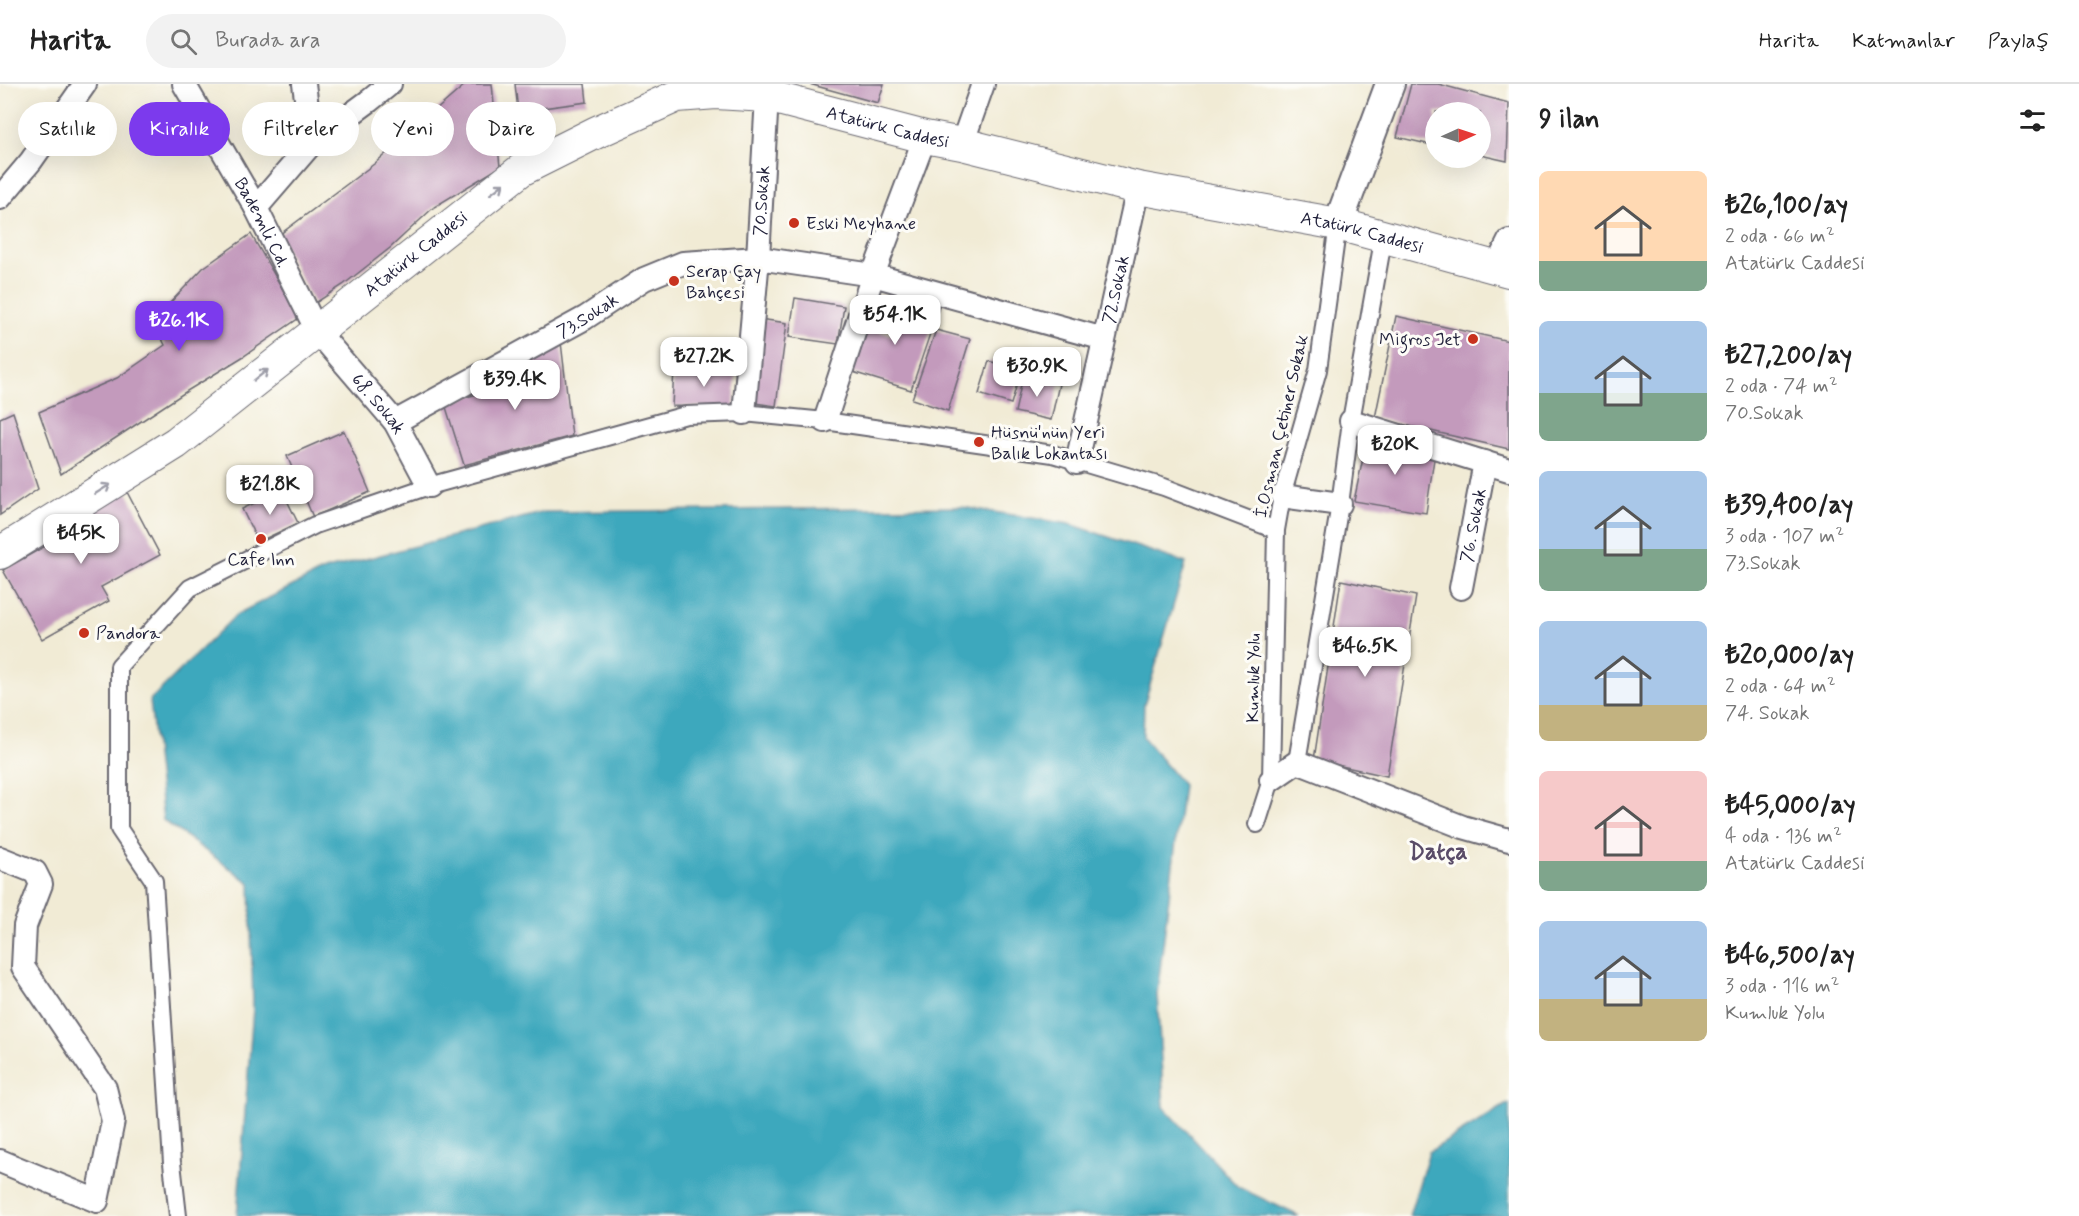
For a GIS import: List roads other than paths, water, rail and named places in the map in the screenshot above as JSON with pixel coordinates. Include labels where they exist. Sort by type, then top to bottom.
[{"type":"main road","name":"Atatürk Caddesi","points":[[0,553],[176,443],[521,170],[677,96],[715,89],[770,90],[926,137],[1138,188],[1338,224],[1505,260]]},
{"type":"street","points":[[0,198],[31,161],[85,84]]},
{"type":"street","name":"Bademli Cd.","points":[[184,84],[256,208],[317,331]]},
{"type":"street","points":[[304,84],[306,102]]},
{"type":"street","points":[[359,108],[390,84]]},
{"type":"street","points":[[962,144],[982,84]]},
{"type":"street","points":[[1338,224],[1390,84]]},
{"type":"street","name":"70.Sokak","points":[[744,413],[770,90]]},
{"type":"street","points":[[825,421],[873,275],[926,137]]},
{"type":"street","points":[[256,208],[301,156]]},
{"type":"street","name":"72.Sokak","points":[[1077,462],[1138,188]]},
{"type":"street","name":"İ.Osman Çetiner Sokak","points":[[1276,530],[1282,496],[1318,370],[1338,224]]},
{"type":"street","points":[[1271,780],[1297,762],[1340,504],[1351,421],[1384,235]]},
{"type":"street","name":"73.Sokak","points":[[395,422],[585,318],[644,279],[683,262],[758,258],[873,275],[1104,339]]},
{"type":"street","name":"68. Sokak","points":[[317,331],[395,422],[429,486]]},
{"type":"street","points":[[178,1216],[172,1163],[154,881],[119,829],[119,666],[190,588],[315,525],[429,486],[686,415],[744,413],[825,421],[1053,454],[1164,487],[1276,530]]},
{"type":"street","points":[[1351,421],[1509,470]]},
{"type":"street","name":"76. Sokak","points":[[1461,588],[1485,462]]},
{"type":"street","points":[[1282,496],[1340,504]]},
{"type":"street","name":"Kumluk Yolu","points":[[1257,824],[1271,780],[1276,530]]},
{"type":"street","points":[[1297,762],[1463,827],[1509,840]]},
{"type":"street","points":[[0,858],[35,872],[41,884],[25,926],[23,968],[105,1088],[113,1121],[97,1201],[0,1161]]},
{"type":"water","points":[[962,507],[1070,524],[1186,563],[1144,705],[1143,737],[1183,785],[1157,994],[1164,1107],[1238,1187],[1299,1216],[237,1216],[253,1009],[250,883],[163,820],[150,700],[237,614],[324,570],[544,512]]},
{"type":"water","points":[[1509,1104],[1509,1216],[1409,1216],[1429,1152]]},
{"type":"place","name":"Eski Meyhane","points":[[794,223]]},
{"type":"place","name":"Serap Çay Bahçesi","points":[[674,281]]},
{"type":"place","name":"Migros Jet","points":[[1473,339]]},
{"type":"place","name":"Hüsnü'nün Yeri Balık Lokantası","points":[[979,442]]},
{"type":"place","name":"Cafe Inn","points":[[261,539]]},
{"type":"place","name":"Pandora","points":[[84,633]]},
{"type":"district","name":"Datça","points":[[1438,851]]}]
